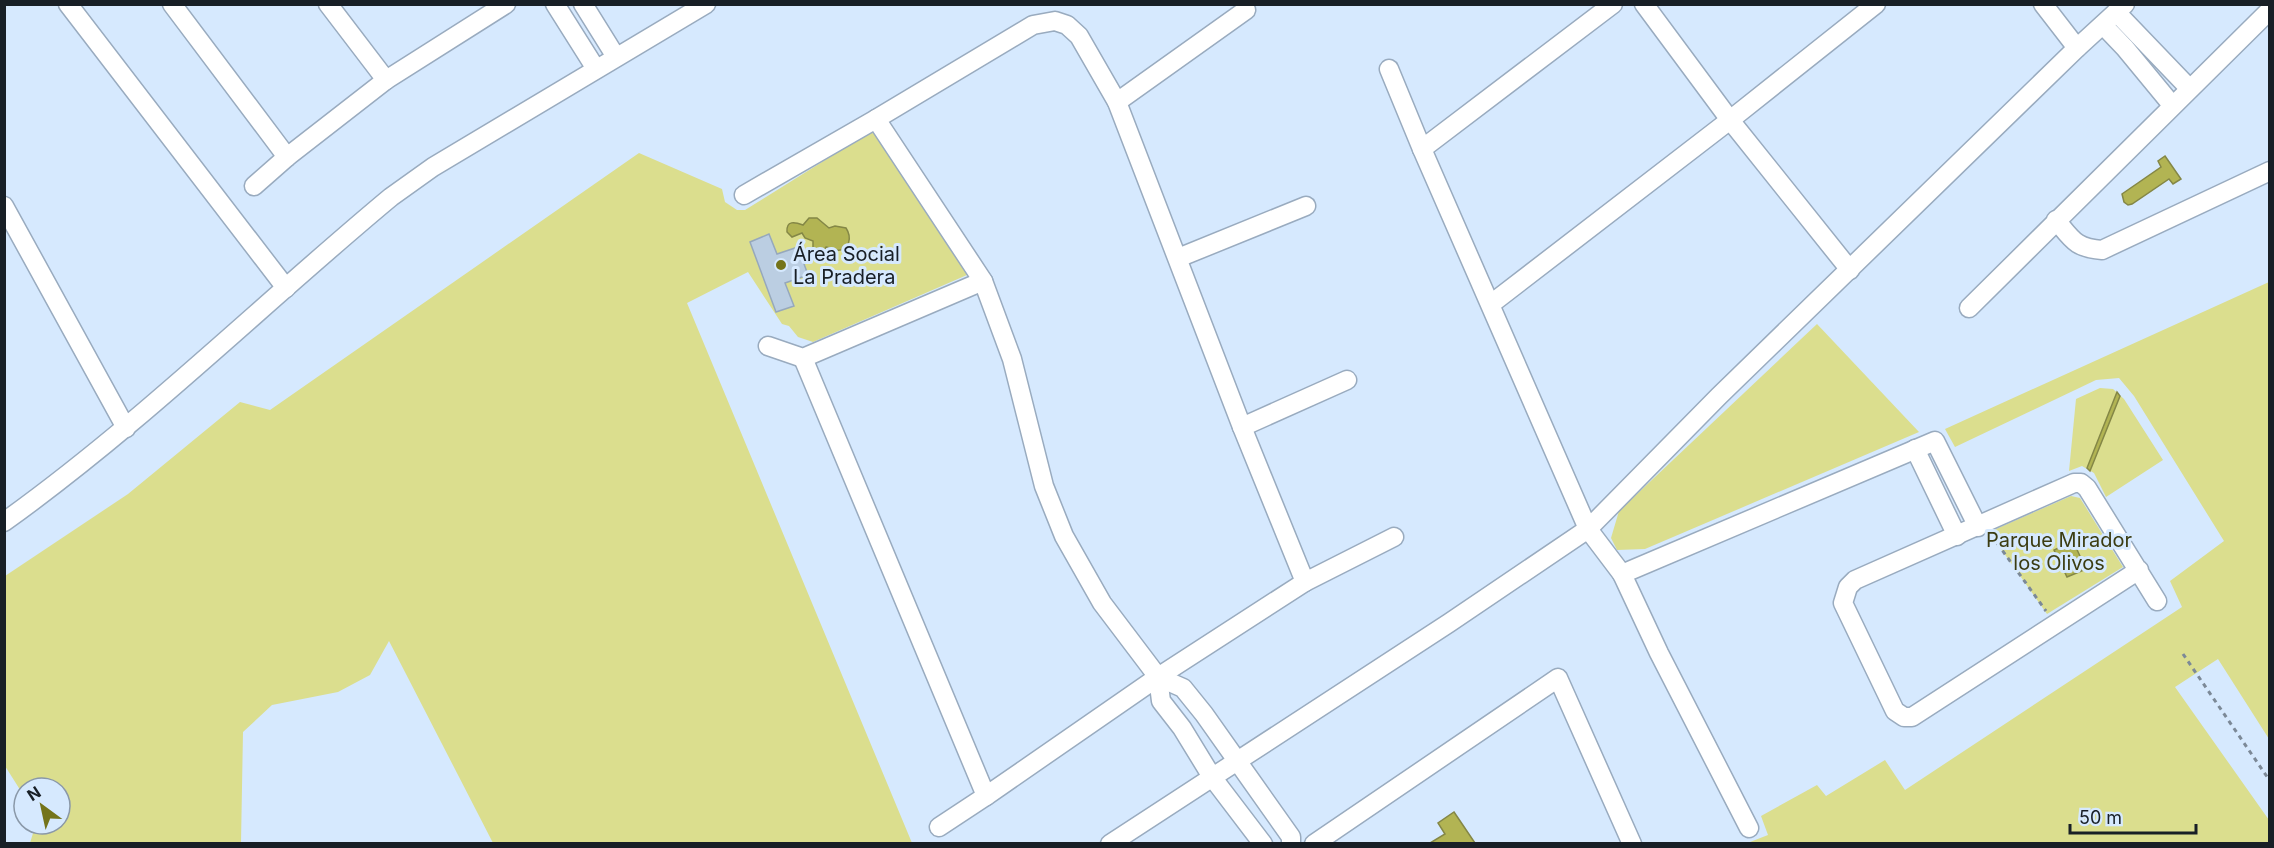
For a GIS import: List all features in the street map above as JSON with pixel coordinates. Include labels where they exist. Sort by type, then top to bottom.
[{"type":"street","points":[[68,4],[286,288]]},
{"type":"street","points":[[171,4],[287,157]]},
{"type":"street","points":[[328,4],[386,80]]},
{"type":"street","points":[[555,4],[596,69]]},
{"type":"street","points":[[583,4],[616,57]]},
{"type":"street","points":[[4,522],[54,487],[126,428],[391,197],[433,167],[706,4]]},
{"type":"street","points":[[1422,149],[1613,4]]},
{"type":"street","points":[[1644,4],[1730,120],[1850,270]]},
{"type":"street","points":[[1491,304],[1876,4]]},
{"type":"street","points":[[2043,4],[2077,48]]},
{"type":"street","points":[[254,186],[287,157],[386,80],[498,6]]},
{"type":"street","points":[[1117,102],[1246,10]]},
{"type":"street","points":[[1969,308],[2270,10]]},
{"type":"street","points":[[1110,843],[1449,623],[1588,529],[1672,442],[2077,48],[2115,14]]},
{"type":"street","points":[[2115,14],[2189,88]]},
{"type":"street","points":[[2115,14],[2125,48],[2172,105]]},
{"type":"street","points":[[744,195],[1033,25],[1054,21],[1067,25],[1079,36],[1117,102],[1242,428],[1305,582]]},
{"type":"street","points":[[1389,69],[1588,529],[1622,574],[1659,653],[1749,828]]},
{"type":"street","points":[[876,119],[983,281],[1012,358],[1044,486],[1064,536],[1102,603],[1158,677],[1183,688],[1291,837],[1291,843]]},
{"type":"street","points":[[2056,220],[2077,245],[2102,250],[2270,171]]},
{"type":"street","points":[[4,206],[126,428]]},
{"type":"street","points":[[1178,258],[1306,206]]},
{"type":"street","points":[[768,346],[803,358],[983,281]]},
{"type":"street","points":[[803,358],[986,795]]},
{"type":"street","points":[[1242,428],[1347,380]]},
{"type":"street","points":[[1622,574],[1935,441],[1984,529]]},
{"type":"street","points":[[1915,449],[1957,536]]},
{"type":"street","points":[[2139,570],[1912,717],[1904,717],[1895,711],[1843,603],[1848,587],[1855,580],[1957,536],[1984,529],[2074,483],[2081,483],[2087,488],[2139,570],[2157,601]]},
{"type":"street","points":[[939,827],[1158,677],[1305,582],[1394,537]]},
{"type":"street","points":[[1158,677],[1161,701],[1182,728],[1212,777],[1263,843]]},
{"type":"street","points":[[1314,843],[1558,678],[1632,843]]},
{"type":"path","points":[[1984,529],[2047,614]]},
{"type":"path","points":[[2183,654],[2270,781]]},
{"type":"green space","points":[[870,132],[884,138],[973,268],[967,275],[813,342],[798,337],[789,326],[782,324],[748,272],[687,303],[912,843],[493,843],[389,641],[370,675],[338,692],[272,705],[243,732],[241,843],[30,843],[32,836],[72,836],[72,776],[12,777],[5,766],[5,576],[128,494],[240,402],[270,410],[639,153],[722,189],[725,202],[737,210],[745,210]]},
{"type":"green space","points":[[2269,282],[2269,739],[2218,659],[2175,687],[2269,820],[2269,843],[1751,843],[1768,835],[1761,816],[1817,785],[1826,796],[1885,760],[1905,790],[2182,607],[2170,581],[2224,541],[2134,396],[2119,378],[2096,380],[1955,447],[1945,429]]},
{"type":"green space","points":[[1817,324],[1919,432],[1645,549],[1617,550],[1611,538],[1619,511]]},
{"type":"green space","points":[[2100,388],[2113,389],[2124,399],[2163,460],[2106,497],[2094,473],[2082,466],[2069,471],[2076,399]]},
{"type":"green space","name":"Parque Mirador los Olivos","points":[[2071,496],[2080,498],[2123,567],[2047,614],[1989,532]]},
{"type":"shaded area","points":[[2165,156],[2181,179],[2173,184],[2169,179],[2132,204],[2128,205],[2124,202],[2122,194],[2161,167],[2158,161]]},
{"type":"shaded area","points":[[809,218],[817,218],[829,228],[835,226],[846,228],[849,239],[847,246],[841,250],[826,247],[822,253],[817,254],[813,250],[813,241],[805,238],[802,233],[792,237],[787,232],[788,225],[794,223],[803,225]]},
{"type":"shaded area","points":[[2117,392],[2120,396],[2090,471],[2087,468]]},
{"type":"shaded area","points":[[2073,541],[2086,569],[2067,577],[2054,550]]},
{"type":"shaded area","points":[[1454,812],[1475,843],[1430,843],[1445,834],[1438,823]]},
{"type":"building","name":"Área Social La Pradera","points":[[769,234],[777,254],[798,247],[808,275],[785,283],[794,306],[776,312],[750,242]]},
{"type":"place","name":"Área Social La Pradera","points":[[781,265]]}]
